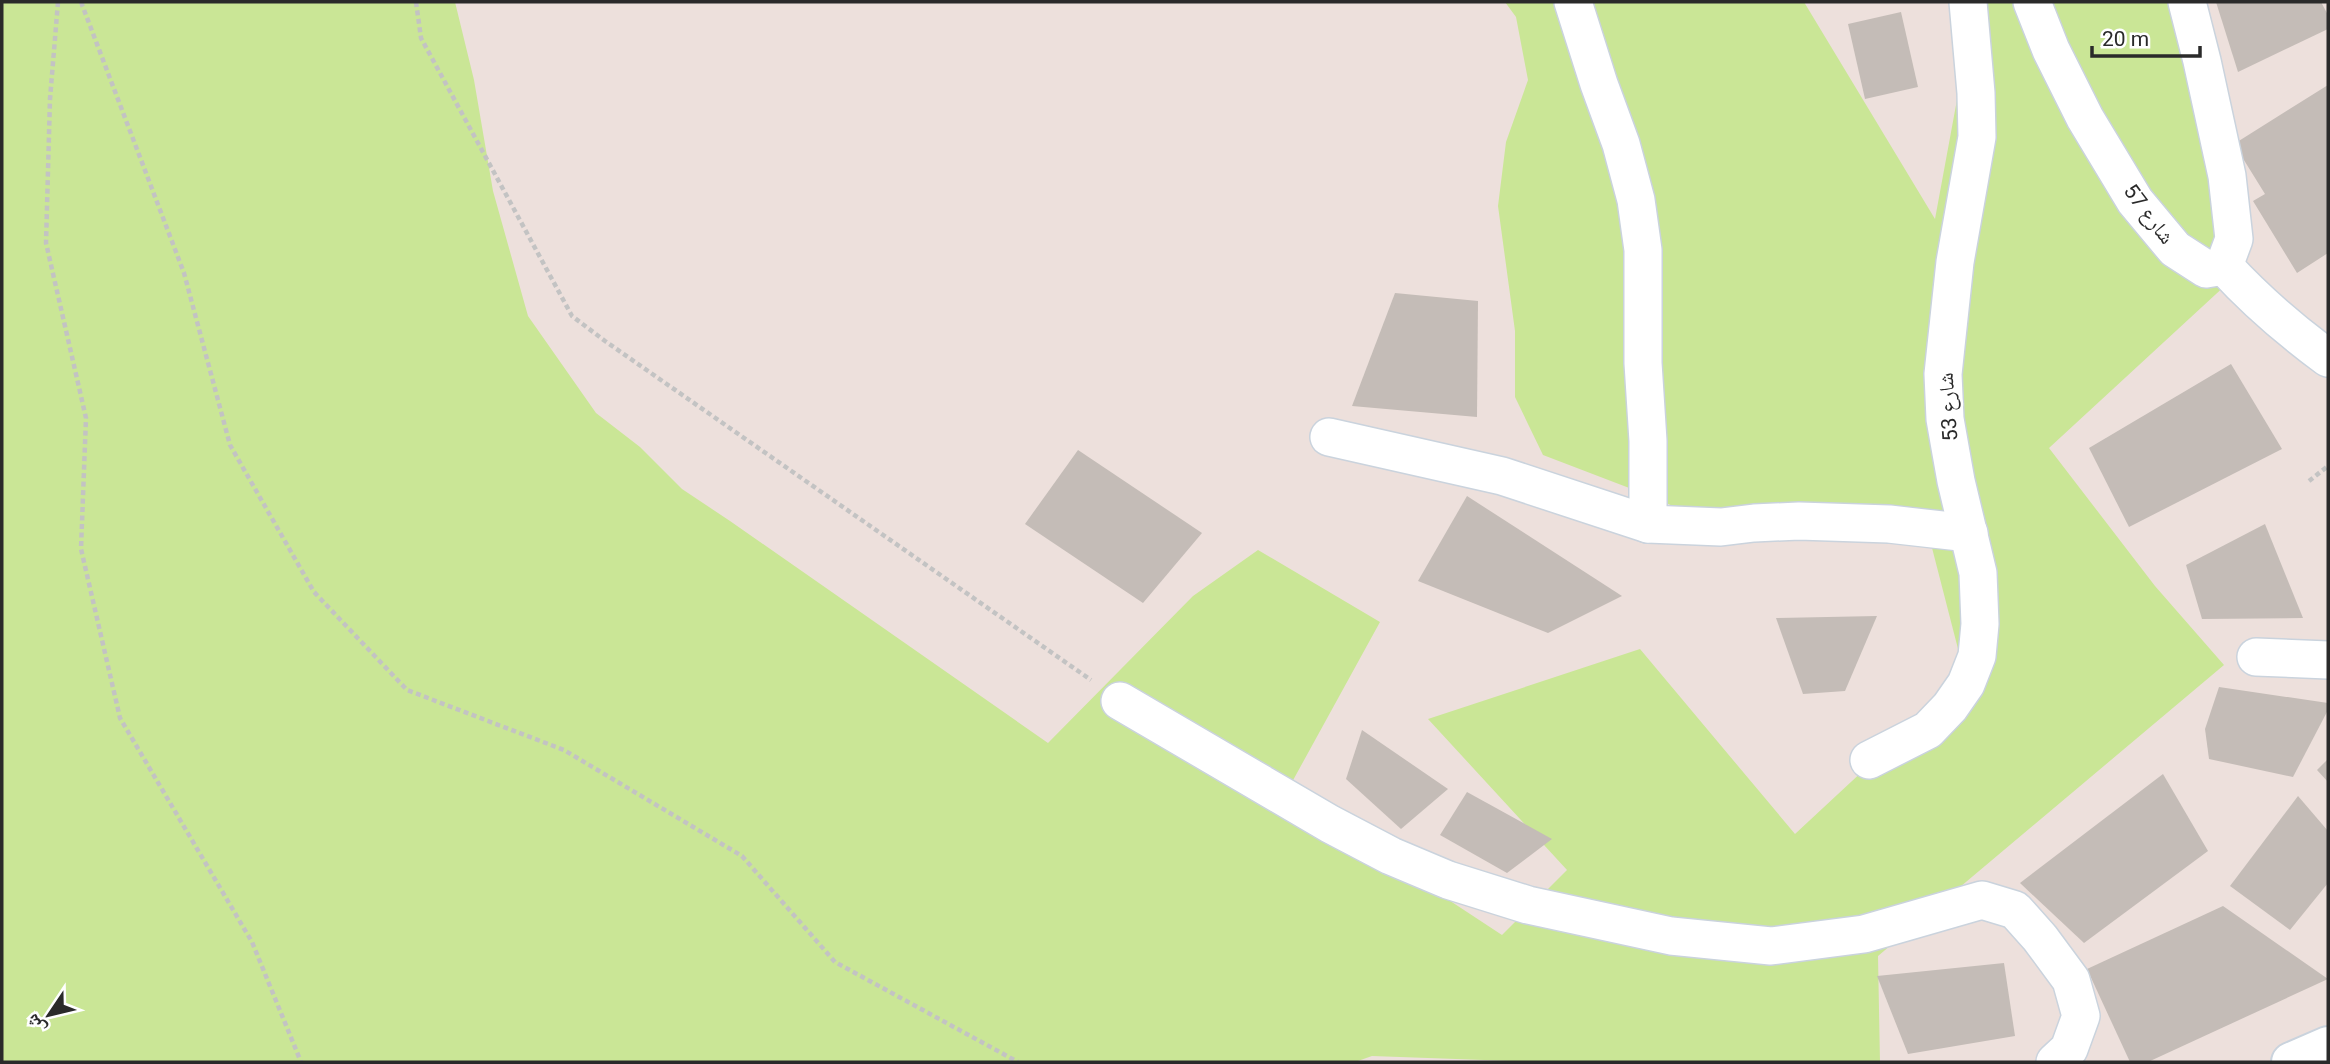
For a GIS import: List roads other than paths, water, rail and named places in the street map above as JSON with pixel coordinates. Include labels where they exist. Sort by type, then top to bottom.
[{"type":"main road","points":[[2291,1062],[2328,1046]]},
{"type":"street","points":[[1573,2],[1599,84],[1622,144],[1642,238],[1643,363],[1648,441],[1647,524]]},
{"type":"street","name":"شارع 53","points":[[1869,760],[1928,730],[1950,707],[1966,684],[1977,656],[1980,624],[1978,573],[1956,481],[1945,419],[1943,374],[1955,262],[1977,137],[1968,2]]},
{"type":"street","name":"شارع 57","points":[[2032,2],[2085,118],[2135,201],[2175,249],[2206,269],[2224,266]]},
{"type":"street","points":[[2187,2],[2227,176],[2234,239],[2224,266],[2250,295],[2328,358]]},
{"type":"street","points":[[1329,437],[1502,476],[1647,524],[1721,527],[1754,523],[1825,522],[1889,524],[1969,533]]},
{"type":"street","points":[[2256,657],[2328,660]]},
{"type":"street","points":[[1120,701],[1391,856],[1448,880],[1528,905],[1671,936],[1772,946],[1864,934],[1982,900],[2015,910],[2071,980],[2081,1016],[2069,1049],[2055,1062]]}]
